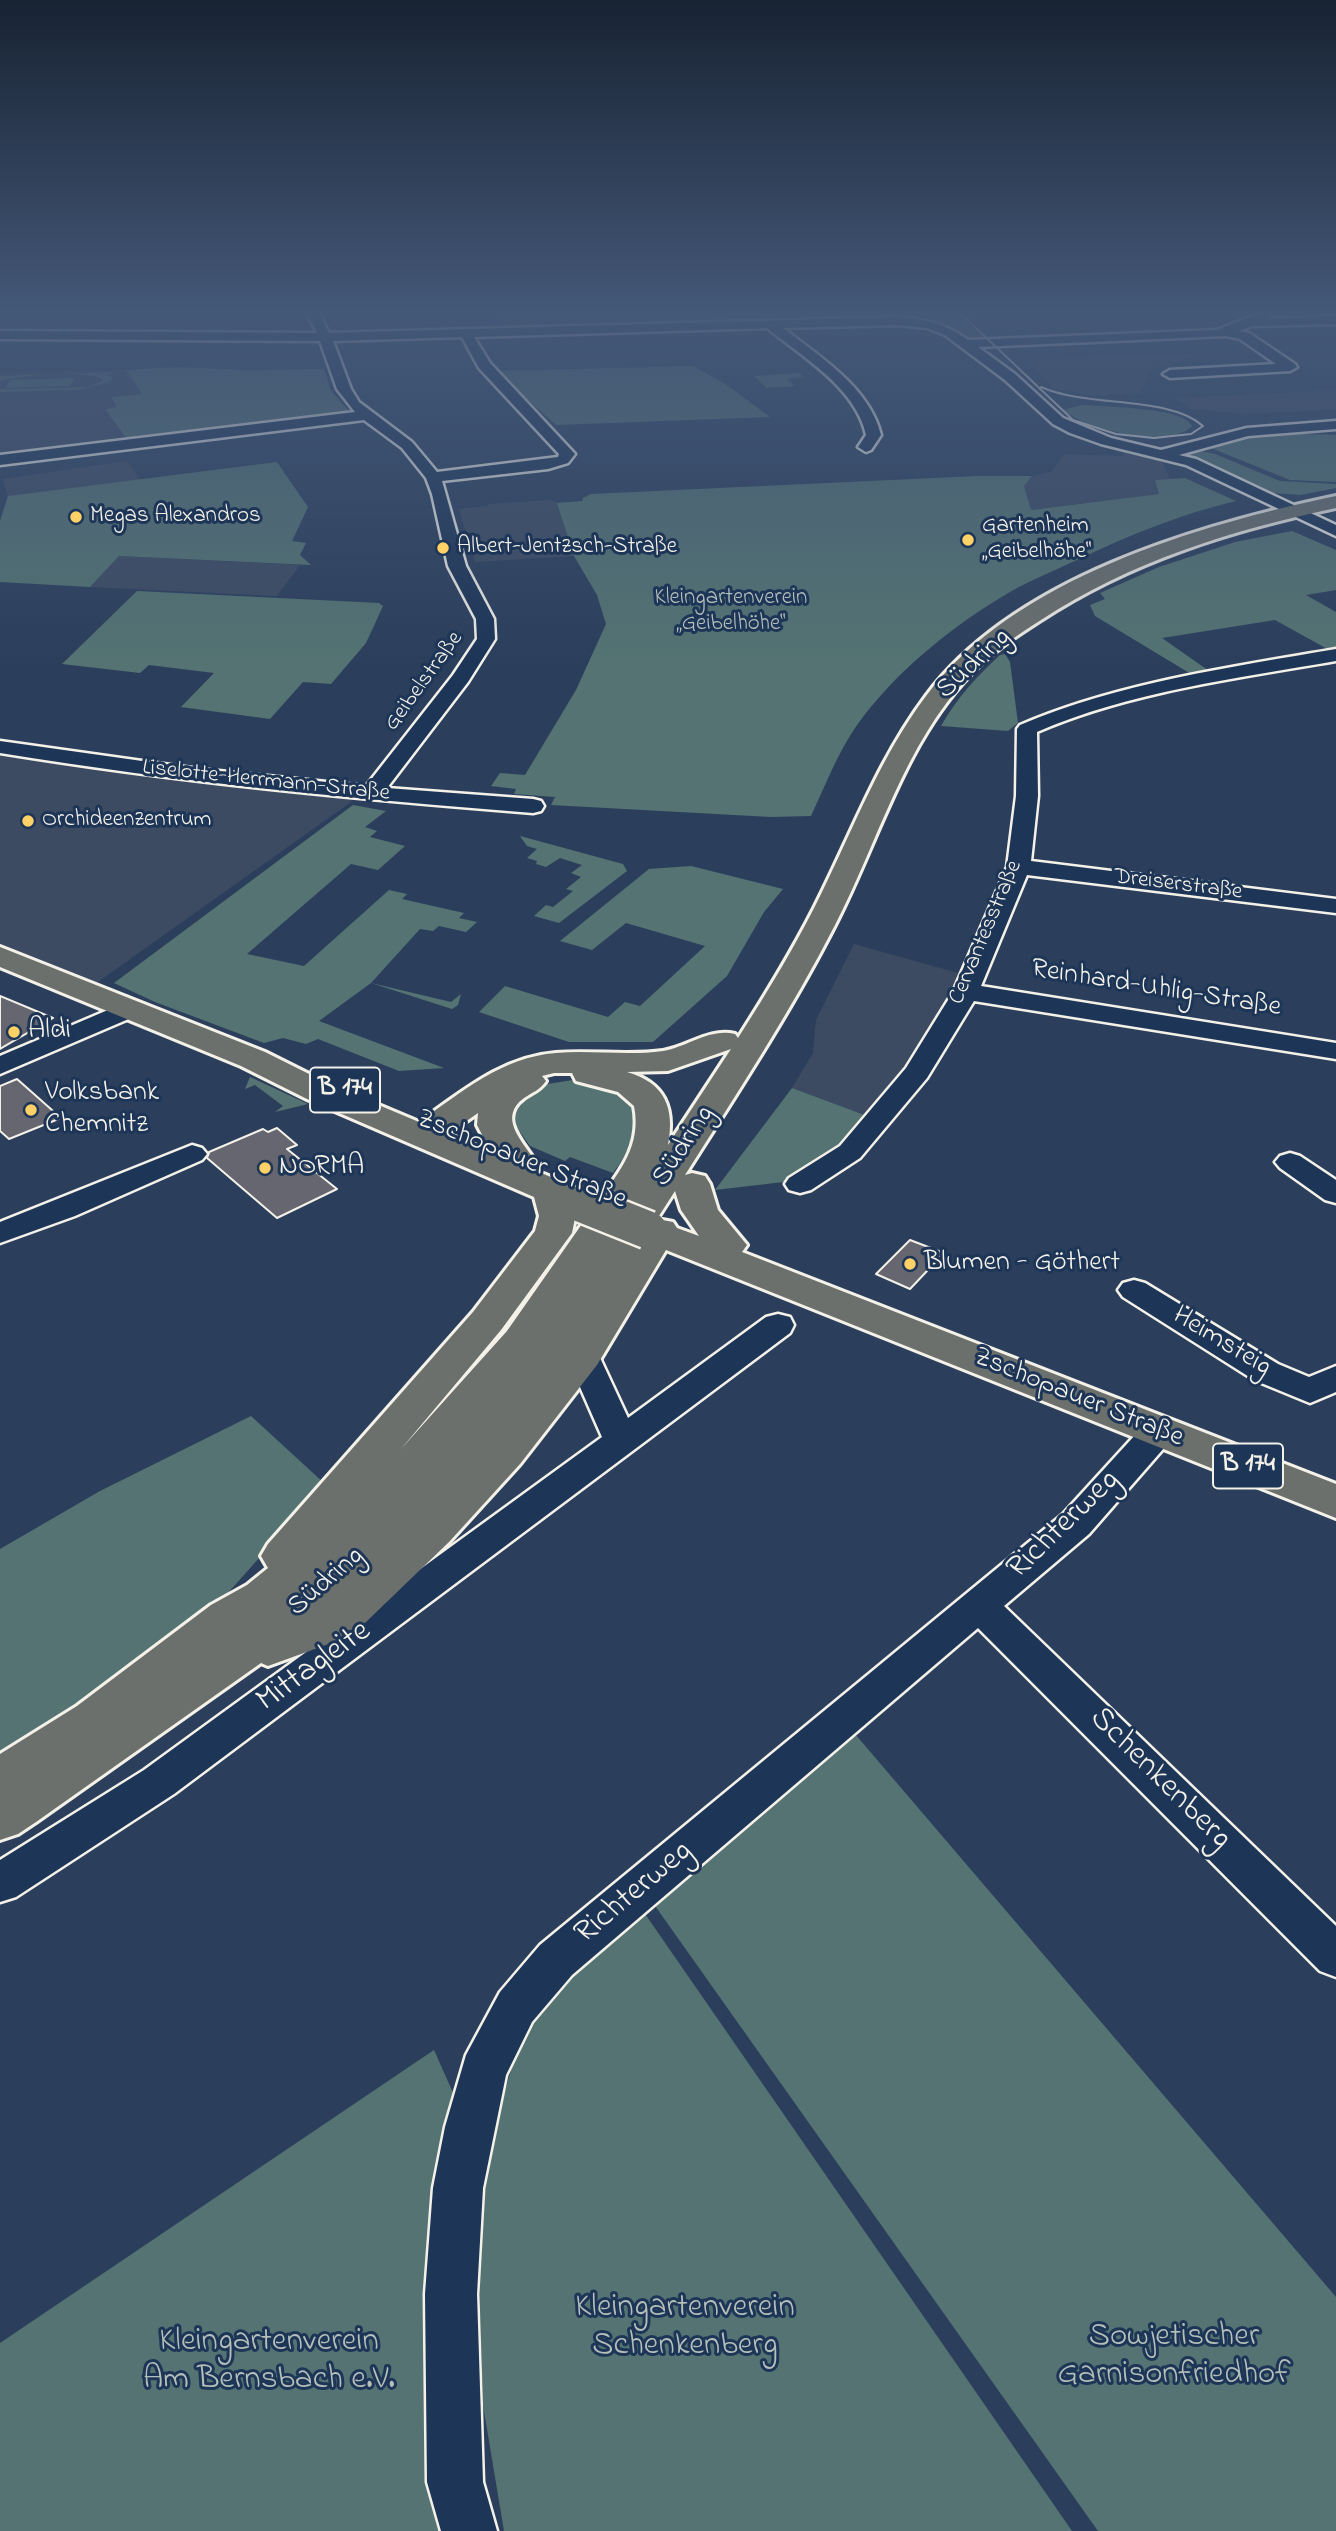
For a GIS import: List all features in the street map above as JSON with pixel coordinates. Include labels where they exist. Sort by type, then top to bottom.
[{"type":"main road","name":"Südring","points":[[0,1780],[227,1640],[292,1615],[405,1513],[473,1444],[556,1341],[719,1094],[821,925],[874,807],[919,722],[962,669],[991,644],[1052,601],[1094,578],[1192,540],[1336,493]]},
{"type":"main road","name":"Südring","points":[[0,1818],[227,1640],[264,1598],[388,1489],[436,1439],[521,1340],[648,1156],[796,922],[852,804],[901,715],[962,648],[1031,600],[1092,568],[1188,530],[1288,508],[1336,502]]},
{"type":"main road","name":"Zschopauer Straße","points":[[0,956],[253,1059],[326,1082],[549,1189],[588,1196]]},
{"type":"main road","points":[[227,1640],[320,1628],[349,1609],[433,1530],[505,1452],[583,1355],[626,1289],[657,1225],[692,1184],[774,1053],[784,988]]},
{"type":"main road","points":[[428,1131],[506,1077],[530,1068],[554,1063],[668,1061],[723,1041]]},
{"type":"main road","points":[[516,1158],[501,1144],[495,1132],[494,1114],[498,1104],[518,1087],[532,1080],[564,1073],[615,1078],[640,1091],[648,1100],[654,1120],[648,1156]]},
{"type":"main road","name":"Zschopauer Straße","points":[[428,1131],[516,1158],[588,1196],[732,1254],[860,1311],[1336,1502]]},
{"type":"main road","points":[[626,1289],[652,1273],[732,1254],[699,1212],[692,1184]]},
{"type":"main road","points":[[227,1640],[487,1321],[528,1266],[558,1223],[556,1207],[549,1189]]},
{"type":"street","points":[[0,460],[270,427]]},
{"type":"street","name":"Geibelstraße","points":[[372,793],[448,696],[486,639],[482,610],[457,566],[440,494],[433,477],[407,445],[384,427]]},
{"type":"street","points":[[433,477],[563,460],[567,454],[542,427]]},
{"type":"street","points":[[866,447],[873,438],[874,427]]},
{"type":"street","points":[[1068,427],[1092,437],[1164,454],[1200,466],[1336,531]]},
{"type":"street","points":[[1164,454],[1247,432],[1309,427]]},
{"type":"street","name":"Cervantesstraße","points":[[800,1184],[850,1152],[917,1072],[967,992],[1019,867],[1027,796],[1027,729],[1060,713],[1107,701],[1336,655]]},
{"type":"street","name":"Liselotte-Herrmann-Straße","points":[[0,747],[218,779],[533,806]]},
{"type":"street","name":"Dreiserstraße","points":[[1019,867],[1336,906]]},
{"type":"street","name":"Reinhard-Uhlig-Straße","points":[[967,992],[1336,1051]]},
{"type":"street","points":[[0,1066],[130,1009]]},
{"type":"street","points":[[0,1233],[64,1209],[192,1154]]},
{"type":"street","points":[[1290,1162],[1336,1194]]},
{"type":"street","name":"Heimsteig","points":[[1134,1290],[1266,1372],[1323,1384]]},
{"type":"street","name":"Mittagleite","points":[[0,1882],[159,1782],[778,1325]]},
{"type":"street","points":[[583,1355],[621,1440]]},
{"type":"street","name":"Richterweg","points":[[469,2531],[455,2482],[451,2294],[458,2188],[483,2071],[516,2007],[556,1960],[1076,1524],[1159,1431]]},
{"type":"street","name":"Schenkenberg","points":[[979,1606],[1080,1702],[1336,1956]]},
{"type":"shaded area","points":[[0,427],[167,427],[173,435],[0,456]]},
{"type":"shaded area","points":[[1123,453],[1160,457],[1170,479],[1155,480],[1160,494],[1030,510],[1024,486],[1032,476],[1051,472],[1064,454],[1122,456]]},
{"type":"shaded area","points":[[127,461],[140,480],[8,496],[3,479]]},
{"type":"shaded area","points":[[551,500],[557,503],[574,556],[475,562],[459,509],[488,504]]},
{"type":"shaded area","points":[[119,556],[300,565],[277,596],[90,587]]},
{"type":"shaded area","points":[[0,752],[354,795],[351,802],[95,984],[0,947]]},
{"type":"shaded area","points":[[854,944],[979,979],[878,1120],[792,1088],[813,1053],[816,1020]]},
{"type":"green space","points":[[118,427],[221,427],[127,439]]},
{"type":"green space","points":[[1099,427],[1190,427],[1181,433],[1166,436]]},
{"type":"green space","points":[[1267,433],[1336,435],[1336,482],[1290,480],[1206,446]]},
{"type":"green space","points":[[1191,449],[1215,454],[1280,481],[1336,484],[1336,488],[1300,495],[1273,493],[1185,453]]},
{"type":"green space","points":[[277,462],[308,507],[292,541],[306,543],[300,555],[311,565],[119,556],[90,587],[0,582],[0,521],[8,496]]},
{"type":"green space","name":"Kleingartenverein „Geibelhöhe“","points":[[977,476],[1032,476],[1024,486],[1031,510],[1159,494],[1155,480],[1185,478],[1236,501],[1176,518],[1100,549],[1019,587],[941,639],[887,688],[857,725],[832,769],[811,816],[771,817],[551,805],[555,797],[514,794],[516,789],[491,786],[500,773],[525,775],[576,690],[606,624],[597,595],[574,556],[557,503],[582,501],[591,494]]},
{"type":"green space","points":[[1292,531],[1336,550],[1336,590],[1306,595],[1336,612],[1336,650],[1331,651],[1275,620],[1162,638],[1212,673],[1196,677],[1095,616],[1090,605],[1105,599],[1100,593],[1159,567],[1235,542]]},
{"type":"green space","points":[[137,591],[379,603],[383,606],[366,643],[331,684],[303,682],[270,719],[181,707],[214,673],[149,665],[140,673],[62,664]]},
{"type":"green space","points":[[1005,654],[1010,662],[1018,723],[1008,731],[941,726],[975,680],[1000,655]]},
{"type":"green space","points":[[353,805],[386,811],[365,827],[377,831],[370,837],[405,846],[378,870],[351,864],[247,954],[304,966],[389,890],[407,894],[402,899],[464,913],[459,918],[477,922],[466,932],[439,926],[433,931],[420,929],[371,983],[319,1021],[444,1068],[399,1071],[318,1039],[306,1044],[283,1038],[264,1043],[155,1002],[114,983]]},
{"type":"green space","points":[[520,836],[623,864],[627,871],[559,923],[534,916],[546,905],[553,907],[573,891],[566,889],[581,877],[571,873],[582,865],[560,858],[546,867],[536,864],[537,861],[527,858],[537,849],[527,846]]},
{"type":"green space","points":[[691,866],[783,889],[764,912],[727,976],[653,1042],[569,1042],[479,1012],[505,986],[608,1017],[625,1002],[640,1006],[705,946],[626,923],[592,950],[560,941],[649,869]]},
{"type":"green space","points":[[371,983],[451,1002],[461,994],[458,1005],[452,1009]]},
{"type":"green space","points":[[250,1077],[308,1104],[275,1112],[283,1106],[255,1085],[245,1089]]},
{"type":"green space","points":[[573,1080],[615,1089],[637,1105],[632,1141],[613,1173],[570,1157],[565,1161],[530,1146],[505,1111],[541,1085]]},
{"type":"green space","points":[[792,1088],[878,1120],[792,1181],[715,1190]]},
{"type":"green space","points":[[251,1416],[325,1484],[194,1631],[0,1767],[0,1549],[100,1491]]},
{"type":"green space","name":"Sowjetischer Garnisonfriedhof","points":[[855,1734],[1336,2297],[1336,2531],[1098,2531],[653,1903]]},
{"type":"green space","name":"Kleingartenverein Schenkenberg","points":[[643,1911],[1072,2531],[504,2531],[483,2405],[479,2282],[484,2188],[494,2130],[524,2024],[574,1969]]},
{"type":"green space","name":"Kleingartenverein Am Bernsbach e.V.","points":[[434,2050],[458,2104],[449,2531],[0,2531],[0,2343]]},
{"type":"building","name":"Aldi","points":[[0,996],[53,1018],[0,1049]]},
{"type":"building","name":"Volksbank Chemnitz","points":[[17,1079],[61,1118],[9,1139],[0,1131],[0,1086]]},
{"type":"building","name":"NORMA","points":[[277,1128],[297,1145],[287,1149],[337,1189],[277,1218],[207,1158],[209,1152],[263,1129],[268,1132]]},
{"type":"building","name":"Blumen - Göthert","points":[[910,1240],[944,1253],[910,1289],[876,1274]]},
{"type":"tram line","points":[[1095,427],[1116,434],[1154,438],[1191,434],[1201,427]]},
{"type":"place","name":"Megas Alexandros","points":[[76,517]]},
{"type":"place","name":"Gartenheim „Geibelhöhe“","points":[[968,540]]},
{"type":"place","name":"Albert-Jentzsch-Straße","points":[[443,548]]},
{"type":"place","name":"Orchideenzentrum","points":[[28,821]]},
{"type":"place","name":"Aldi","points":[[14,1032]]},
{"type":"place","name":"Volksbank Chemnitz","points":[[31,1110]]},
{"type":"place","name":"NORMA","points":[[265,1168]]},
{"type":"place","name":"Blumen - Göthert","points":[[910,1264]]}]
